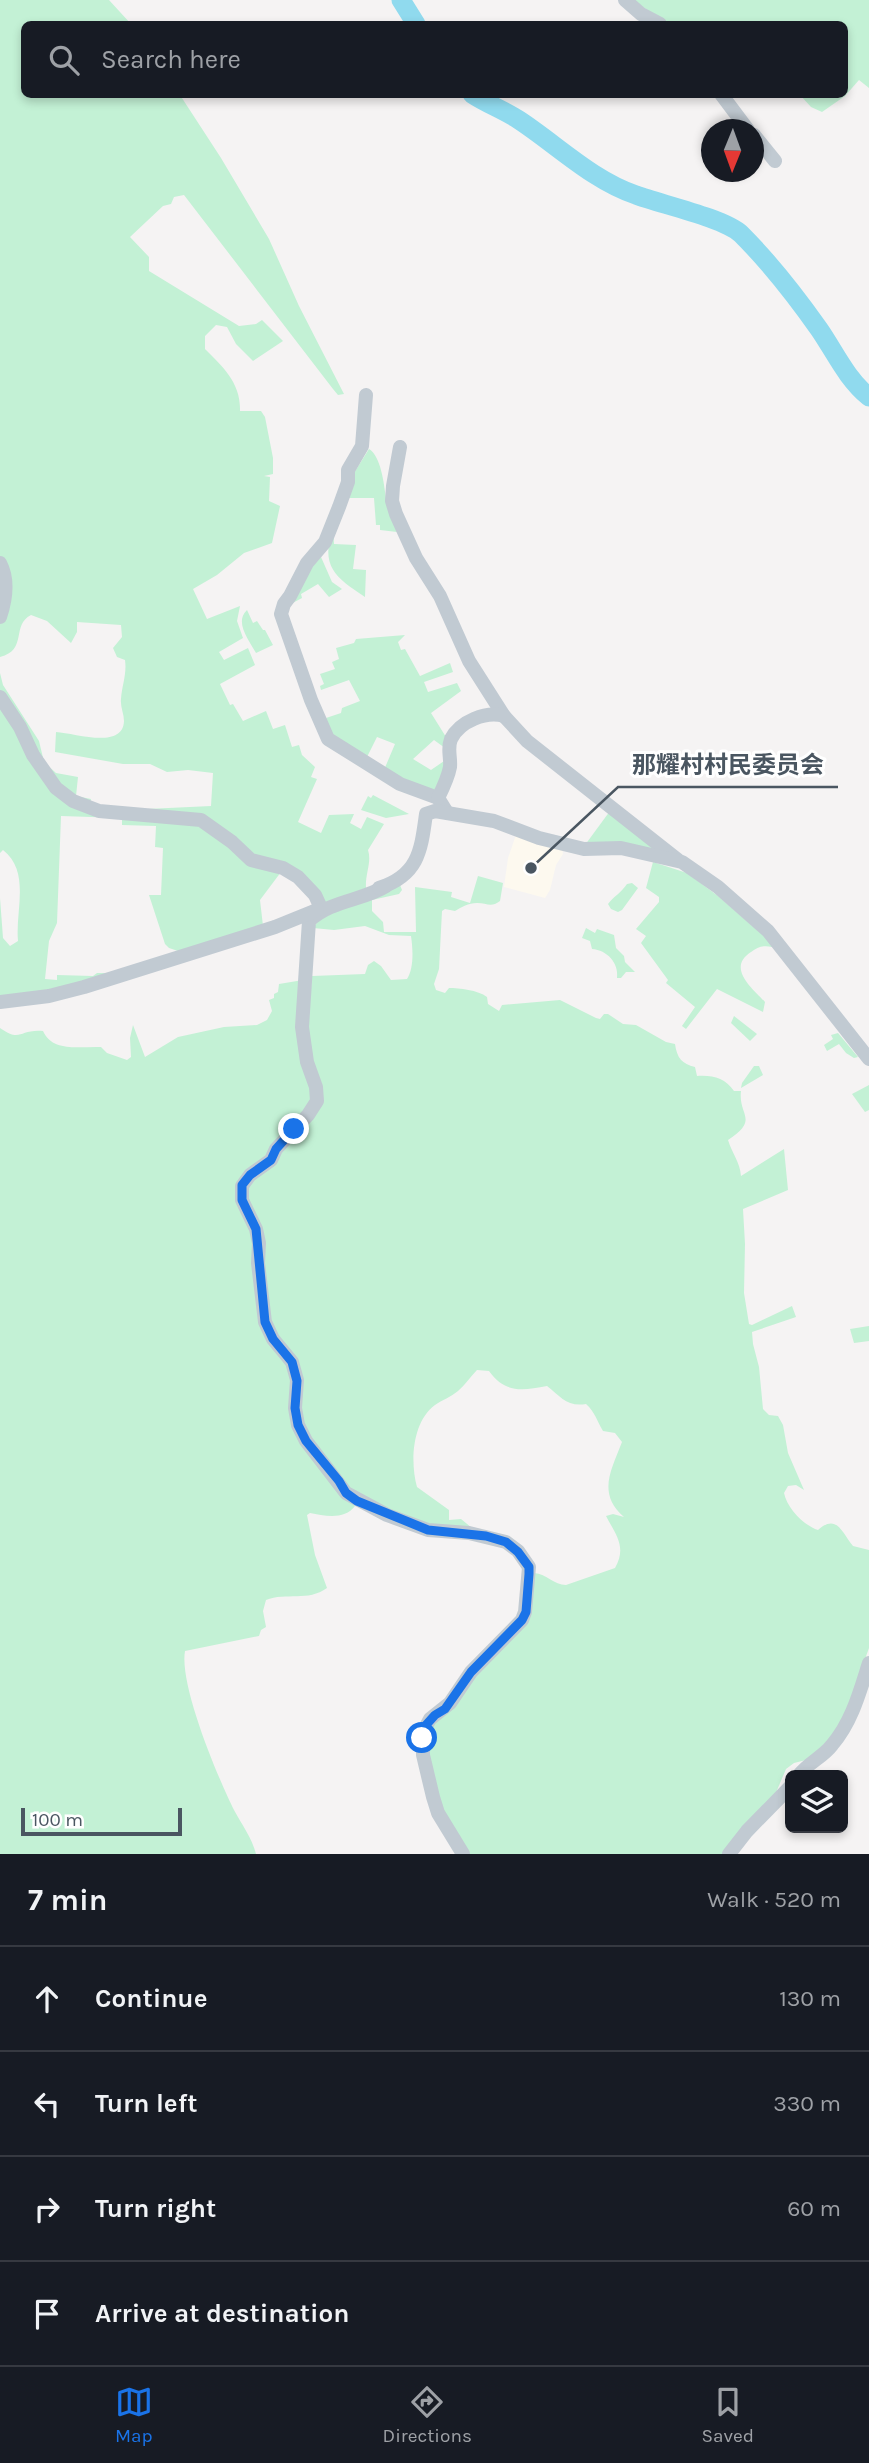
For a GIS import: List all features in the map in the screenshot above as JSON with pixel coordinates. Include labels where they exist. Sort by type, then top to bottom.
[{"type":"street","points":[[625,0],[654,21]]},
{"type":"street","points":[[724,98],[740,119]]},
{"type":"street","points":[[764,147],[775,161]]},
{"type":"street","points":[[366,396],[362,446],[348,470],[348,482],[325,542],[307,563],[281,614],[311,700],[328,739],[400,784],[442,805],[539,838],[584,849],[621,848],[682,862]]},
{"type":"street","points":[[401,447],[393,486],[392,501],[396,514],[416,558],[440,596],[469,661],[504,716],[527,741],[718,887],[768,931],[869,1059]]},
{"type":"street","points":[[0,563],[5,572],[6,596],[0,617]]},
{"type":"street","points":[[0,696],[20,726],[33,755],[62,795],[86,807],[111,813],[201,820],[232,842],[251,860],[283,868],[298,877],[316,895],[321,908]]},
{"type":"street","points":[[463,1854],[438,1813],[423,1755],[423,1732],[430,1719],[450,1703],[471,1672],[522,1620],[526,1612],[529,1567],[506,1542],[469,1533],[428,1530],[387,1515],[346,1493],[306,1441],[298,1425],[295,1408],[297,1381],[292,1362],[273,1339],[265,1322],[256,1229],[242,1200],[242,1185],[250,1175],[271,1160],[276,1149],[317,1101],[302,1027],[306,1001],[309,921],[317,913],[337,903],[386,886],[404,874],[420,854],[426,814],[442,805],[453,736],[480,716],[504,716]]},
{"type":"street","points":[[0,1002],[48,996],[84,987],[275,927],[338,900],[386,886]]},
{"type":"street","points":[[805,1770],[830,1748],[841,1733],[859,1695],[869,1663]]},
{"type":"street","points":[[729,1854],[785,1792]]},
{"type":"shaded area","points":[[517,832],[562,849],[563,854],[556,865],[550,890],[545,898],[504,887],[508,858]]},
{"type":"green space","points":[[0,0],[109,0],[128,21],[21,21],[21,98],[182,98],[269,239],[299,306],[344,394],[338,395],[333,389],[184,195],[174,197],[171,204],[163,206],[130,237],[149,257],[149,271],[239,326],[256,324],[262,320],[283,341],[253,361],[236,344],[227,327],[216,325],[205,336],[205,349],[234,384],[240,401],[240,411],[261,411],[265,417],[273,458],[273,474],[264,476],[270,477],[269,501],[280,506],[272,543],[244,553],[217,575],[193,589],[207,619],[240,606],[237,621],[243,638],[219,652],[224,660],[248,648],[255,665],[220,684],[230,705],[233,704],[243,721],[266,711],[273,729],[285,725],[292,747],[299,745],[302,755],[315,767],[311,777],[317,779],[298,822],[321,833],[329,815],[354,814],[350,823],[361,829],[367,817],[384,824],[368,850],[366,888],[325,904],[318,893],[258,861],[212,823],[147,809],[211,806],[213,773],[188,770],[167,772],[150,764],[123,764],[55,752],[56,732],[97,738],[116,735],[122,730],[124,721],[121,702],[125,660],[117,657],[113,648],[122,637],[121,625],[77,622],[77,632],[71,643],[47,621],[31,615],[22,625],[14,649],[0,657],[0,624],[3,617],[0,558]]},
{"type":"green space","points":[[632,0],[869,0],[869,88],[859,80],[848,93],[848,21],[664,21]]},
{"type":"green space","points":[[803,98],[842,98],[822,112],[811,107]]},
{"type":"green space","points":[[369,449],[379,464],[397,532],[380,530],[380,525],[376,525],[374,498],[346,498],[354,473]]},
{"type":"green space","points":[[333,528],[334,544],[356,545],[353,569],[366,570],[365,597],[333,569],[328,552]]},
{"type":"green space","points":[[321,557],[332,582],[342,589],[329,597],[318,584],[301,594],[302,598],[287,606],[303,577]]},
{"type":"green space","points":[[247,610],[253,623],[257,621],[273,645],[256,653],[242,625],[243,615]]},
{"type":"green space","points":[[405,635],[398,642],[420,676],[450,663],[453,672],[424,682],[428,692],[457,683],[461,691],[431,713],[446,737],[445,748],[434,740],[413,759],[431,770],[447,759],[448,764],[435,789],[430,790],[384,770],[395,744],[377,737],[366,759],[332,739],[323,719],[341,713],[342,708],[360,701],[349,680],[321,690],[320,686],[324,684],[320,674],[335,669],[332,662],[339,659],[336,648],[354,643],[356,639]]},
{"type":"green space","points":[[0,673],[3,685],[39,741],[44,762],[56,773],[78,777],[76,796],[91,799],[90,806],[64,794],[0,693]]},
{"type":"green space","points":[[0,700],[72,802],[199,822],[281,872],[260,900],[263,926],[181,952],[169,948],[165,944],[149,895],[161,895],[163,848],[155,847],[156,826],[122,825],[122,818],[61,816],[57,923],[49,941],[45,979],[57,980],[57,975],[93,976],[107,973],[90,981],[0,999],[0,898],[3,938],[10,946],[18,941],[20,893],[17,869],[12,859],[3,850],[0,853]]},
{"type":"green space","points":[[373,795],[409,814],[386,818],[361,810],[368,796],[371,798]]},
{"type":"green space","points":[[610,811],[659,849],[585,845]]},
{"type":"green space","points":[[653,862],[687,873],[772,943],[772,947],[761,947],[751,952],[741,965],[744,978],[765,1002],[763,1012],[717,989],[686,1029],[682,1026],[695,1007],[666,983],[668,980],[641,943],[646,936],[636,929],[659,902],[659,897],[646,888]]},
{"type":"green space","points":[[478,876],[503,883],[500,901],[497,903],[477,903],[455,911],[442,911],[439,969],[434,984],[436,990],[445,993],[449,988],[453,988],[479,993],[487,997],[488,1004],[499,1011],[502,1005],[560,1000],[596,1018],[600,1019],[604,1014],[608,1014],[623,1024],[636,1025],[666,1042],[675,1044],[679,1057],[683,1062],[695,1067],[697,1076],[718,1078],[734,1091],[741,1091],[745,1122],[738,1133],[728,1140],[741,1176],[784,1149],[788,1190],[743,1209],[744,1293],[749,1324],[792,1306],[796,1317],[752,1332],[763,1409],[769,1415],[778,1416],[783,1425],[788,1453],[804,1490],[796,1485],[788,1486],[784,1493],[792,1510],[801,1520],[818,1530],[825,1525],[835,1524],[853,1546],[869,1550],[869,1648],[841,1726],[810,1759],[794,1763],[785,1770],[775,1795],[725,1854],[466,1854],[440,1811],[425,1733],[509,1637],[534,1573],[566,1585],[615,1568],[620,1547],[606,1516],[613,1514],[624,1517],[611,1499],[609,1490],[611,1472],[622,1442],[615,1433],[603,1431],[586,1404],[569,1403],[547,1386],[514,1389],[501,1383],[489,1371],[477,1370],[458,1391],[427,1412],[417,1432],[414,1455],[417,1487],[449,1510],[449,1520],[461,1519],[472,1528],[430,1528],[358,1499],[300,1425],[299,1381],[274,1337],[244,1200],[251,1177],[319,1103],[306,1047],[312,976],[365,974],[368,965],[374,961],[391,980],[407,979],[412,964],[411,936],[389,935],[365,926],[334,930],[313,928],[321,917],[400,885],[402,890],[399,894],[372,900],[372,911],[383,922],[384,932],[416,932],[415,887],[452,892],[451,897],[470,903]]},
{"type":"green space","points":[[632,883],[638,888],[622,910],[618,912],[611,909],[608,904],[627,884]]},
{"type":"green space","points":[[586,928],[595,933],[597,929],[614,935],[616,948],[635,972],[626,972],[621,978],[617,978],[616,967],[611,958],[592,949],[590,941],[582,938]]},
{"type":"green space","points":[[303,980],[314,1101],[240,1185],[254,1229],[261,1297],[290,1362],[297,1425],[355,1506],[340,1515],[307,1515],[315,1555],[327,1588],[312,1595],[266,1600],[263,1611],[266,1627],[261,1630],[259,1636],[185,1651],[188,1686],[201,1731],[227,1795],[256,1854],[0,1854],[0,1028],[12,1035],[43,1031],[53,1043],[101,1047],[107,1053],[127,1060],[131,1057],[130,1038],[133,1025],[145,1057],[178,1037],[224,1027],[257,1025],[267,1020],[272,1011],[269,1000],[278,992],[279,984]]},
{"type":"green space","points":[[734,1016],[757,1034],[750,1041],[731,1023]]},
{"type":"green space","points":[[838,1033],[858,1057],[854,1058],[846,1053],[839,1044],[827,1051],[824,1045],[833,1039],[831,1035]]},
{"type":"green space","points":[[754,1066],[759,1066],[763,1075],[741,1088],[742,1083]]},
{"type":"green space","points":[[869,1085],[869,1110],[865,1112],[852,1094]]},
{"type":"green space","points":[[869,1326],[869,1341],[854,1343],[850,1329]]},
{"type":"waterway","points":[[401,0],[414,21]]},
{"type":"waterway","points":[[479,98],[519,120],[604,180],[647,199],[721,222],[741,234],[791,291],[847,373],[869,397]]},
{"type":"place","name":"那耀村村民委员会","points":[[531,868]]},
{"type":"route","points":[[294,1129],[276,1149],[271,1160],[259,1167],[242,1185],[242,1200],[256,1229],[259,1243],[258,1263],[265,1322],[273,1339],[292,1362],[297,1381],[295,1408],[298,1425],[306,1441],[346,1493],[357,1501],[428,1530],[469,1533],[506,1542],[529,1567],[526,1612],[522,1620],[471,1672],[445,1709],[426,1725],[422,1738]]}]
